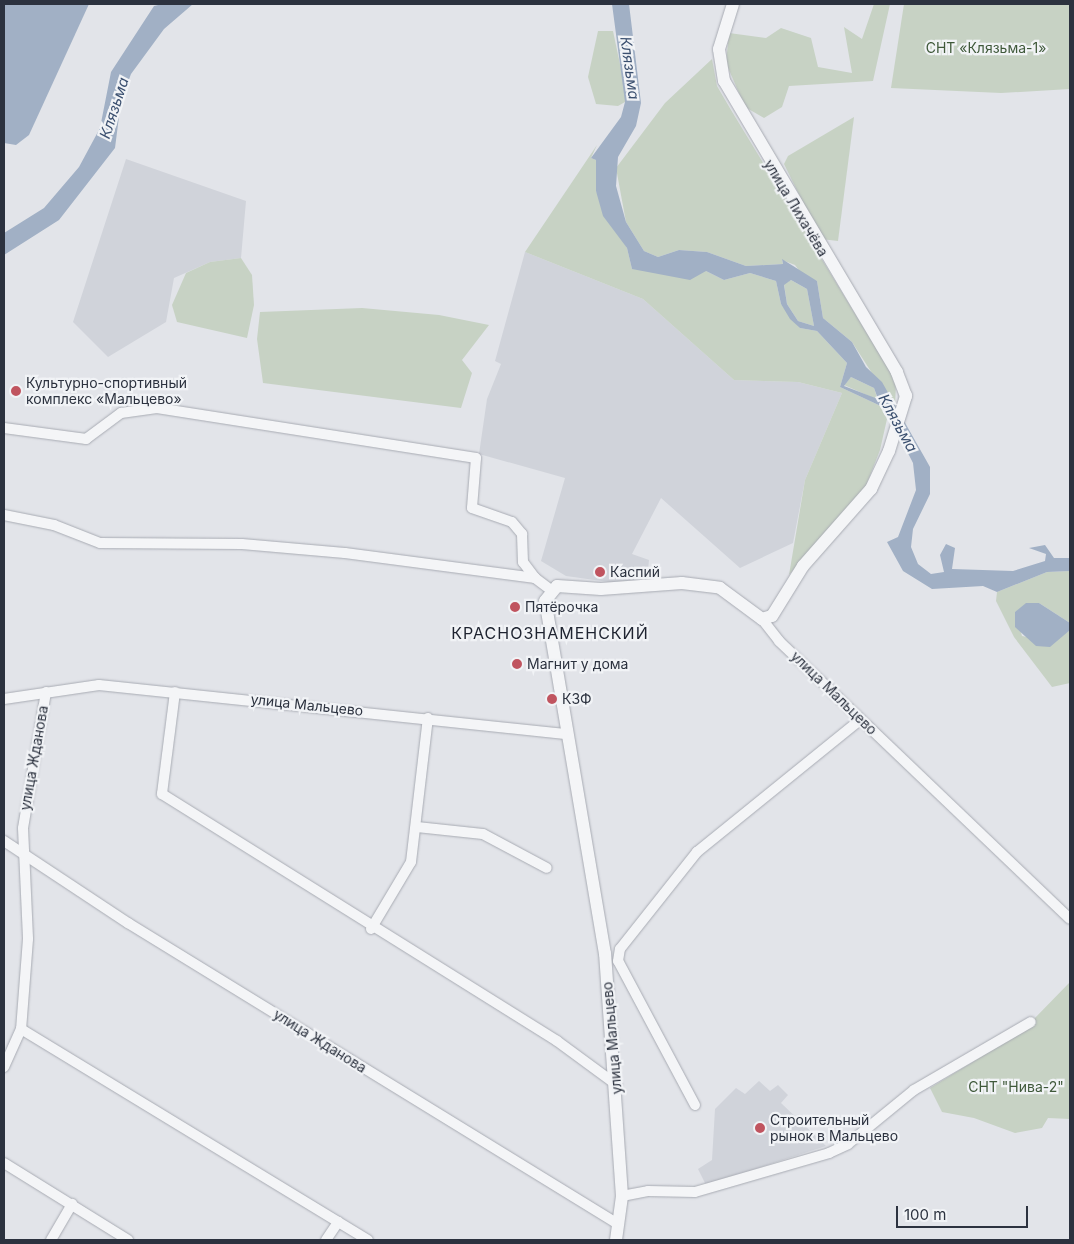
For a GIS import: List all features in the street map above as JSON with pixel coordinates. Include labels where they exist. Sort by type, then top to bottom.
[{"type":"street","name":"улица Лихачёва","points":[[733,4],[719,49],[724,81],[897,372],[906,391],[905,403],[889,452],[871,488],[803,566],[772,616],[762,618]]},
{"type":"street","points":[[4,428],[86,439],[121,413],[157,408],[476,458],[472,508],[512,522],[522,534],[523,562],[535,578],[551,590]]},
{"type":"street","points":[[4,514],[54,525],[100,543],[242,544],[535,578]]},
{"type":"street","name":"улица Мальцево","points":[[616,1240],[622,1196],[611,954],[567,734],[546,611],[551,590],[564,585],[601,589],[682,583],[720,588],[762,618],[860,720],[1070,919]]},
{"type":"street","name":"улица Мальцево","points":[[4,700],[99,685],[567,734]]},
{"type":"street","name":"улица Жданова","points":[[4,1068],[21,1029],[28,939],[23,856],[27,785],[46,692]]},
{"type":"street","points":[[175,692],[162,794],[371,928],[557,1041],[617,1085]]},
{"type":"street","points":[[371,928],[411,862],[417,827],[428,718]]},
{"type":"street","points":[[695,1105],[611,954],[697,852],[860,720]]},
{"type":"street","points":[[417,827],[483,834],[547,868]]},
{"type":"street","name":"улица Жданова","points":[[4,841],[23,856],[618,1224]]},
{"type":"street","points":[[622,1196],[702,1190],[829,1153],[848,1144],[914,1090],[1032,1022]]},
{"type":"street","points":[[21,1029],[368,1240]]},
{"type":"street","points":[[4,1163],[128,1240]]},
{"type":"street","points":[[51,1240],[72,1204]]},
{"type":"street","points":[[326,1240],[338,1222]]},
{"type":"shaded area","points":[[126,159],[246,201],[241,258],[210,262],[174,278],[166,322],[108,357],[73,322]]},
{"type":"shaded area","points":[[525,252],[643,299],[734,380],[798,382],[842,393],[805,480],[793,543],[740,568],[661,498],[632,554],[649,560],[647,580],[616,583],[566,576],[541,561],[565,478],[479,454],[487,399],[501,364],[495,361]]},
{"type":"shaded area","name":"Строительный рынок в Мальцево","points":[[759,1081],[770,1091],[778,1085],[788,1095],[781,1103],[826,1146],[706,1185],[698,1169],[712,1160],[715,1109],[736,1088],[745,1094]]},
{"type":"green space","points":[[874,4],[890,4],[873,81],[789,86],[782,107],[764,118],[745,107],[726,63],[729,33],[766,38],[781,28],[811,38],[818,67],[852,73],[844,27],[862,39]]},
{"type":"green space","name":"СНТ «Клязьма-1»","points":[[904,4],[1070,4],[1070,89],[1001,93],[891,88]]},
{"type":"green space","points":[[598,31],[613,31],[625,88],[625,102],[618,106],[596,104],[588,77]]},
{"type":"green space","points":[[712,59],[717,86],[896,381],[895,409],[852,342],[823,318],[817,281],[803,276],[795,265],[782,260],[783,264],[746,266],[707,252],[679,250],[658,257],[644,251],[626,222],[616,168],[665,103]]},
{"type":"green space","points":[[854,117],[838,241],[821,239],[784,164],[788,156]]},
{"type":"green space","points":[[597,145],[591,158],[596,160],[596,191],[627,248],[632,269],[706,271],[724,280],[750,273],[776,281],[781,304],[800,328],[817,331],[847,363],[840,387],[885,408],[887,419],[880,450],[866,486],[789,575],[805,480],[842,393],[798,382],[734,380],[643,299],[525,252]]},
{"type":"green space","points":[[241,258],[252,275],[254,305],[247,338],[177,322],[172,305],[186,273],[210,262]]},
{"type":"green space","points":[[791,280],[807,289],[814,326],[798,321],[787,304],[784,284]]},
{"type":"green space","points":[[362,308],[439,315],[489,325],[462,360],[472,373],[461,408],[263,383],[257,339],[260,312]]},
{"type":"green space","points":[[851,377],[874,388],[878,400],[844,385]]},
{"type":"green space","points":[[1070,571],[1070,623],[1039,603],[1015,612],[1022,636],[1052,642],[1070,630],[1070,683],[1052,687],[1014,637],[996,601],[997,592],[1047,572]]},
{"type":"green space","name":"СНТ \"Нива-2\"","points":[[1070,982],[1070,1119],[1048,1118],[1042,1128],[1015,1133],[974,1118],[942,1112],[930,1088],[1035,1024],[1034,1019]]},
{"type":"water","points":[[4,4],[89,4],[29,135],[16,145],[4,143]]},
{"type":"water","name":"Клязьма","points":[[162,4],[193,4],[164,29],[131,74],[121,101],[115,148],[59,220],[4,255],[4,233],[44,208],[79,167],[100,128],[111,72],[154,6]]},
{"type":"water","name":"Клязьма","points":[[612,4],[629,4],[641,103],[636,126],[618,157],[616,186],[626,222],[644,251],[658,257],[679,250],[707,252],[746,266],[783,264],[782,259],[817,281],[823,318],[852,342],[866,367],[882,382],[930,467],[930,494],[913,529],[911,547],[918,564],[931,574],[944,572],[940,555],[946,544],[955,548],[952,569],[1013,571],[1045,561],[1046,554],[1029,548],[1045,545],[1054,558],[1070,558],[1070,571],[1047,572],[997,592],[983,586],[932,589],[903,571],[887,542],[898,537],[916,490],[913,463],[885,408],[840,387],[847,363],[817,331],[800,328],[790,319],[781,304],[776,281],[750,273],[724,280],[706,271],[690,280],[632,269],[627,248],[603,216],[596,191],[596,160],[591,158],[621,117],[625,102]],"holes":[[[791,280],[807,289],[814,326],[798,321],[787,304],[784,285]],[[851,377],[874,388],[878,399],[844,386]]]},
{"type":"water","points":[[1026,603],[1039,603],[1070,623],[1070,630],[1050,647],[1036,646],[1015,627],[1015,612]]},
{"type":"place","name":"Культурно-спортивный комплекс «Мальцево»","points":[[16,391]]},
{"type":"place","name":"Каспий","points":[[600,572]]},
{"type":"place","name":"Пятёрочка","points":[[515,607]]},
{"type":"place","name":"Магнит у дома","points":[[517,664]]},
{"type":"place","name":"КЗФ","points":[[552,699]]},
{"type":"place","name":"Строительный рынок в Мальцево","points":[[760,1128]]},
{"type":"district","name":"КРАСНОЗНАМЕНСКИЙ","points":[[550,633]]}]
